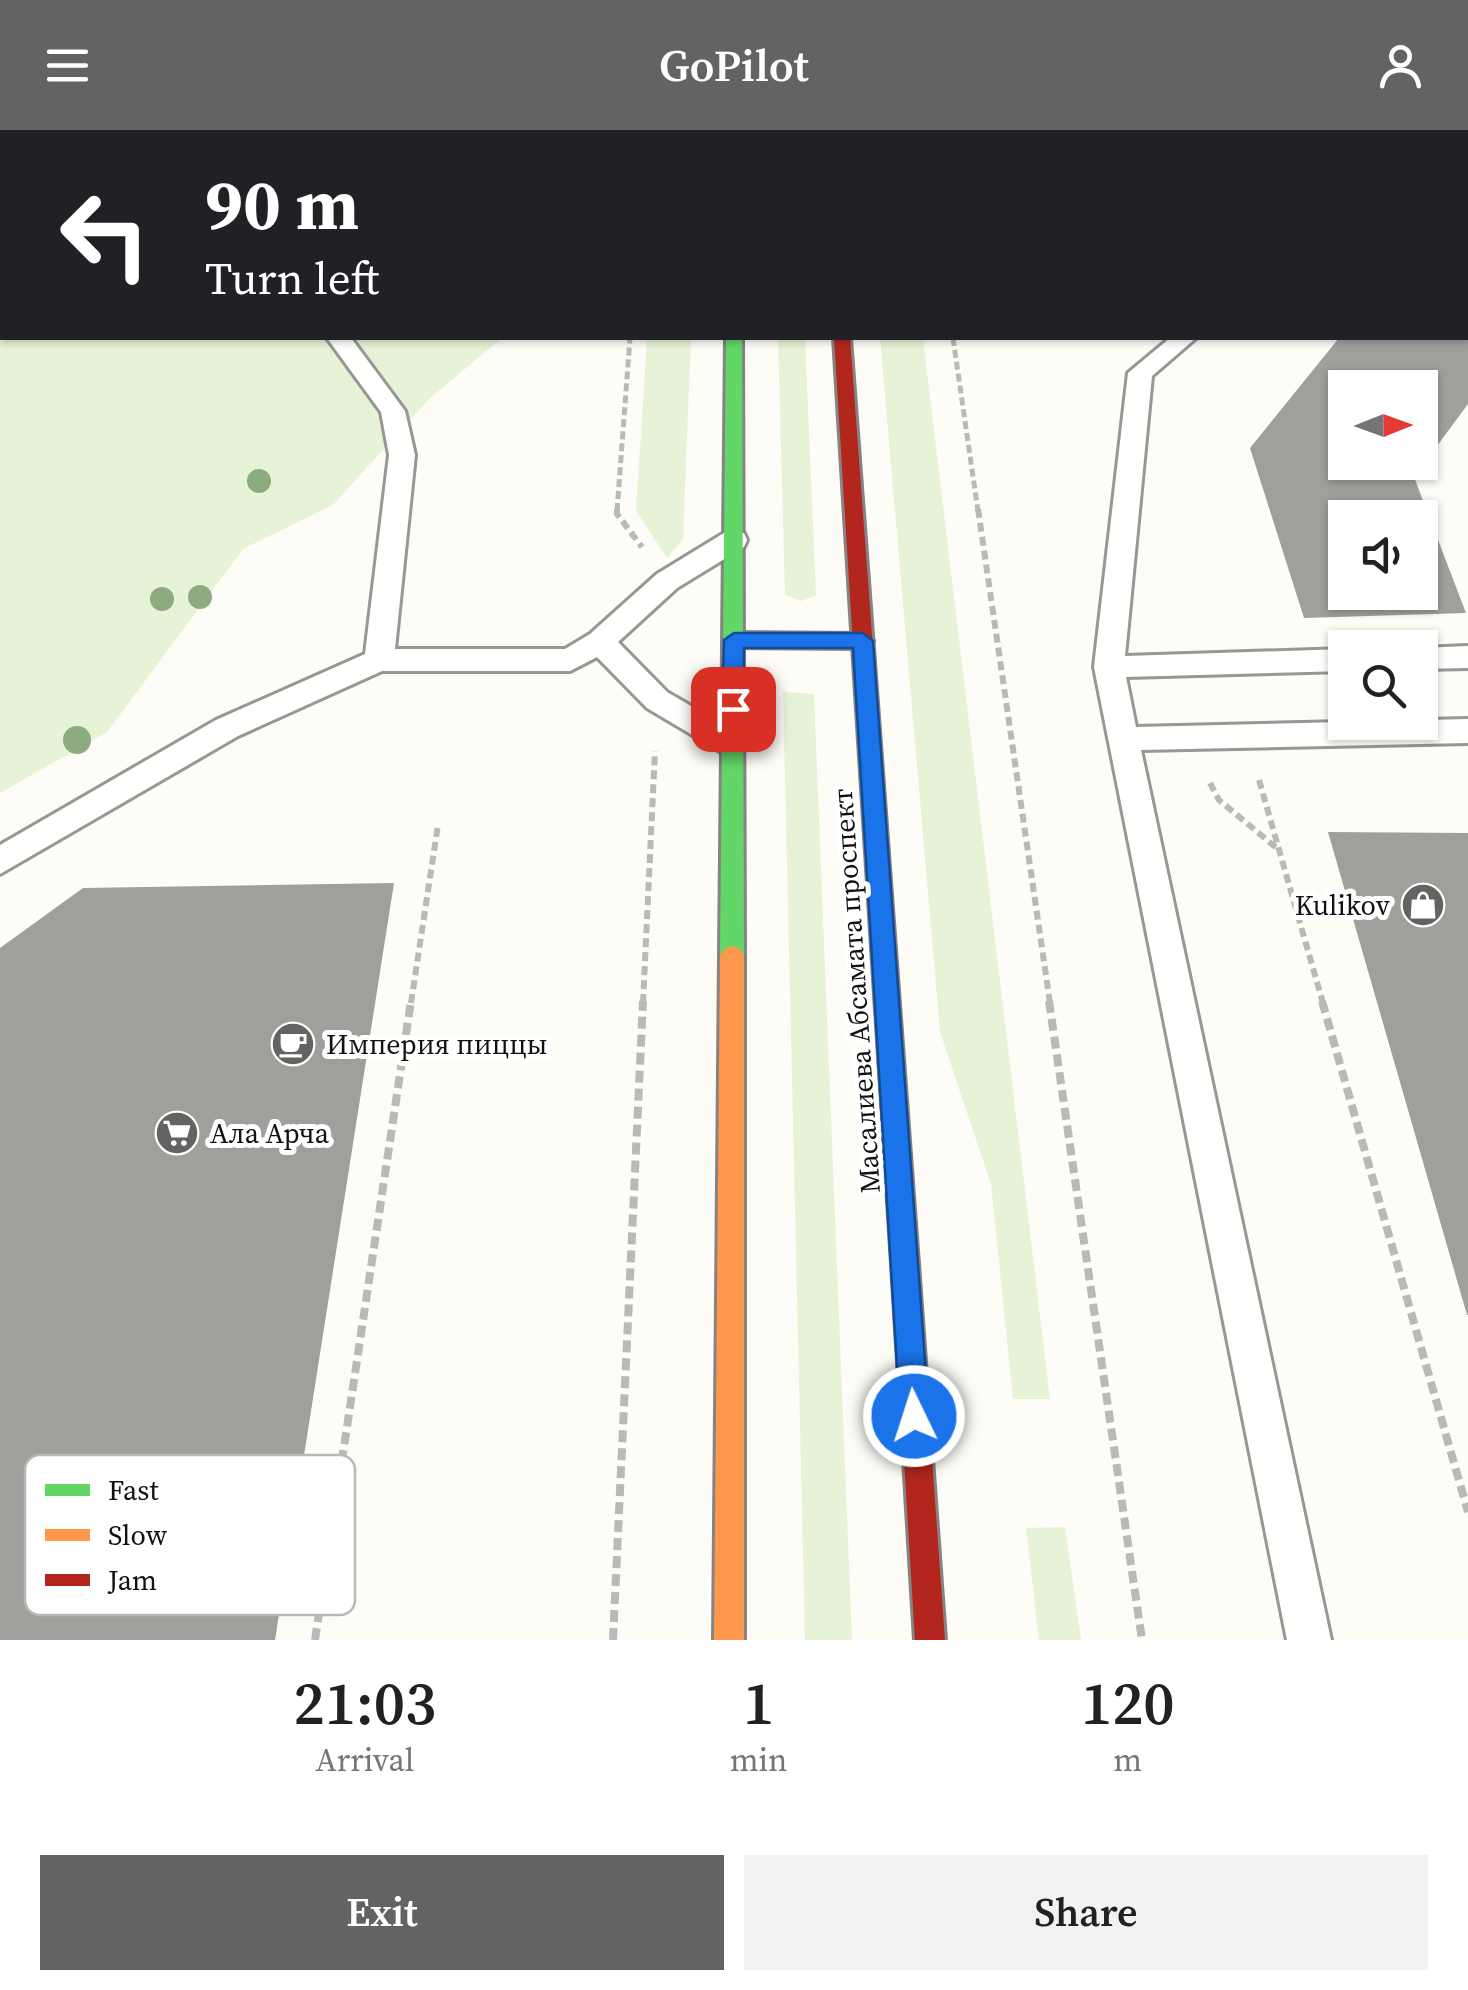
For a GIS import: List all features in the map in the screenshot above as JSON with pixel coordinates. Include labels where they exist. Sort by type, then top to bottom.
[{"type":"main road","points":[[729,1640],[734,340]]},
{"type":"main road","name":"Масалиева Абсамата проспект","points":[[842,340],[930,1640]]},
{"type":"main road","points":[[734,640],[863,641]]},
{"type":"lane","points":[[340,340],[393,411],[402,455],[378,660]]},
{"type":"lane","points":[[1181,340],[1140,373],[1109,667],[1308,1640]]},
{"type":"lane","points":[[0,861],[227,728],[378,660],[570,660],[600,642],[667,580],[734,540]]},
{"type":"lane","points":[[600,642],[657,700],[732,744]]},
{"type":"lane","points":[[1438,657],[1468,656]]},
{"type":"lane","points":[[1109,667],[1328,661]]},
{"type":"lane","points":[[1123,739],[1468,731]]},
{"type":"path","points":[[630,340],[617,514],[667,580]]},
{"type":"path","points":[[953,340],[1142,1640]]},
{"type":"path","points":[[612,1640],[657,700]]},
{"type":"path","points":[[1246,736],[1468,1512]]},
{"type":"path","points":[[1186,738],[1219,800],[1280,850]]},
{"type":"path","points":[[343,1455],[438,825]]},
{"type":"path","points":[[315,1640],[319,1615]]},
{"type":"green space","points":[[0,340],[500,340],[429,399],[333,505],[243,549],[107,732],[0,793]]},
{"type":"green space","points":[[647,340],[691,340],[683,539],[667,558],[636,511]]},
{"type":"green space","points":[[778,340],[805,340],[816,595],[801,601],[785,595]]},
{"type":"green space","points":[[880,340],[923,340],[1050,1399],[1013,1399],[991,1184],[940,1032]]},
{"type":"green space","points":[[783,692],[814,694],[852,1640],[805,1640]]},
{"type":"green space","points":[[1065,1527],[1081,1640],[1039,1640],[1026,1528]]},
{"type":"building","points":[[1337,340],[1468,340],[1468,404],[1438,445],[1438,370],[1328,370],[1328,480],[1415,480],[1423,500],[1328,500],[1328,610],[1438,610],[1438,540],[1466,613],[1304,618],[1250,448]]},
{"type":"building","points":[[1328,832],[1468,833],[1468,1315],[1467,1315]]},
{"type":"building","name":"Ала Арча","points":[[394,883],[304,1455],[25,1455],[25,1615],[279,1615],[275,1640],[0,1640],[0,948],[83,888]]},
{"type":"traffic: fast","points":[[732,956],[734,340]]},
{"type":"traffic: fast","points":[[864,662],[905,1264]]},
{"type":"traffic: slow","points":[[734,640],[863,641]]},
{"type":"traffic: slow","points":[[729,1640],[732,956]]},
{"type":"traffic: jam","points":[[842,340],[864,662]]},
{"type":"traffic: jam","points":[[905,1264],[930,1640]]},
{"type":"place","name":"Kulikov","points":[[1423,905]]},
{"type":"place","name":"Империя пиццы","points":[[293,1044]]},
{"type":"place","name":"Ала Арча","points":[[177,1133]]},
{"type":"route","points":[[733,709],[734,640],[863,641],[914,1416]]}]
